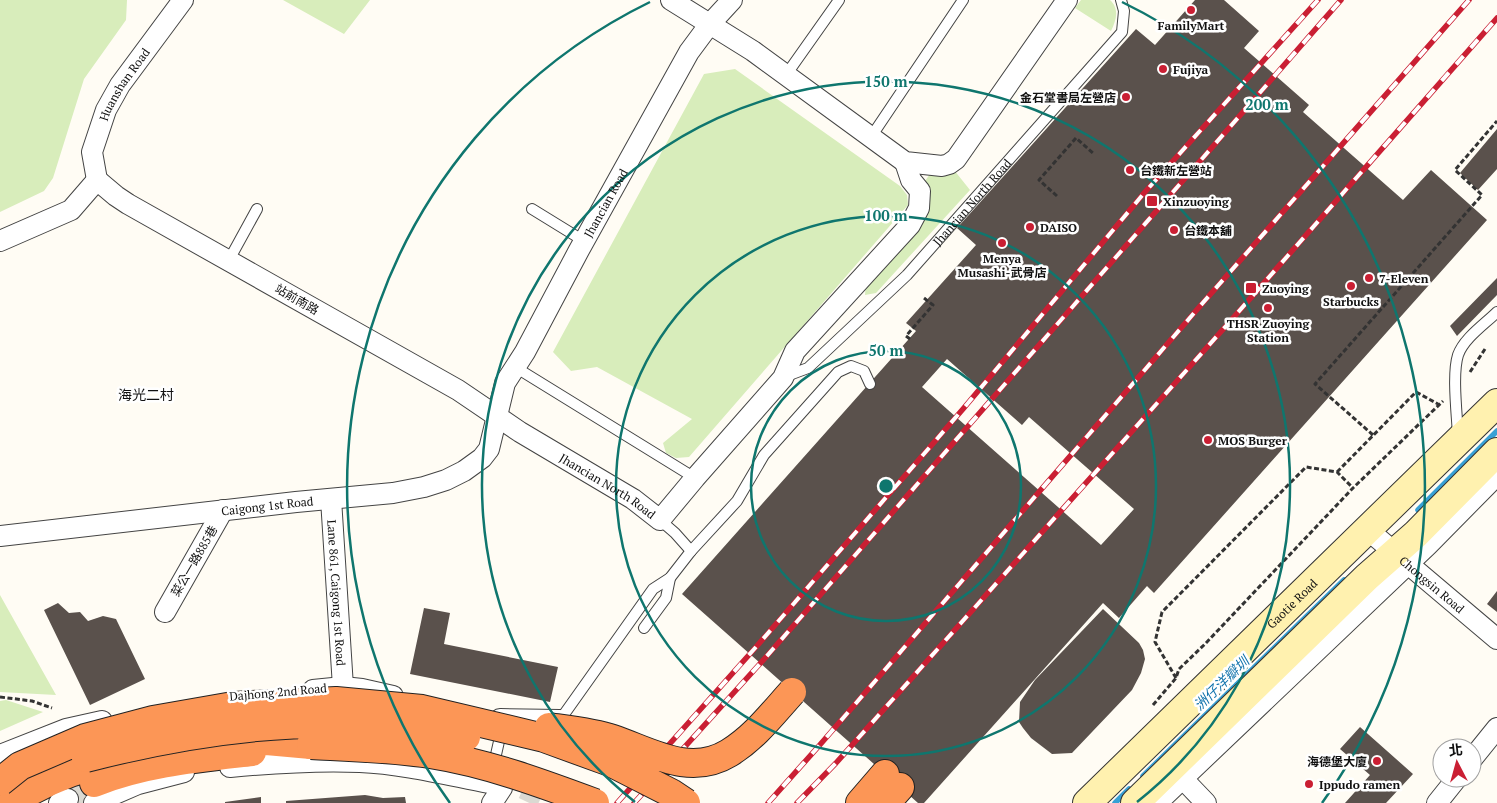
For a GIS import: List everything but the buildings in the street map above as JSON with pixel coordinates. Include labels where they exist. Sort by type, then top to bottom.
[{"type":"highway","points":[[422,709],[441,708],[592,734],[613,739],[642,752],[668,760],[694,763],[710,761],[728,754],[744,743],[792,692]]},
{"type":"highway","points":[[4,768],[93,736],[153,720],[233,706],[336,701],[422,709],[544,738],[610,762],[671,793],[686,803]]},
{"type":"highway","points":[[0,792],[31,777],[76,760],[138,744],[245,727],[347,723],[438,731],[521,750],[595,774],[650,803]]},
{"type":"highway","points":[[12,803],[27,793],[85,766],[174,746],[242,739],[430,754],[525,777],[595,803]]},
{"type":"highway","points":[[59,802],[62,795],[110,776],[146,767],[241,753],[311,746]]},
{"type":"highway","points":[[860,803],[890,788]]},
{"type":"street","name":"Huanshan Road","points":[[97,180],[92,152],[106,110],[120,85],[183,0]]},
{"type":"street","points":[[671,0],[708,25],[753,51],[905,162],[942,166],[956,159],[1067,0]]},
{"type":"street","name":"Jhancian Road","points":[[497,417],[505,383],[525,352],[689,52],[708,25],[732,0]]},
{"type":"street","name":"Jhancian North Road","points":[[497,417],[633,499],[660,520],[783,378],[795,351],[910,225],[919,208],[920,191],[911,180],[905,162]]},
{"type":"street","points":[[0,241],[71,210],[97,180]]},
{"type":"street","name":"站前南路","points":[[97,180],[116,196],[451,386],[497,417]]},
{"type":"street","name":"Gaotie Road","points":[[1087,803],[1497,403]]},
{"type":"street","name":"Caigong 1st Road","points":[[1,535],[393,493],[424,487],[446,480],[464,471],[482,458],[488,449],[497,417]]},
{"type":"street","points":[[1135,803],[1368,577],[1401,558],[1416,534],[1497,452]]},
{"type":"street","points":[[1157,803],[1401,558],[1497,475]]},
{"type":"street","name":"Lane 861, Caigong 1st Road","points":[[331,499],[353,688]]},
{"type":"street","name":"菜公一路885巷","points":[[165,612],[223,510]]},
{"type":"street","name":"Chongsin Road","points":[[1368,530],[1497,639]]},
{"type":"street","name":"Dajhong 2nd Road","points":[[4,768],[66,729],[191,699],[353,688],[504,720],[560,720]]},
{"type":"street","points":[[1482,747],[1497,728]]},
{"type":"street","points":[[4,768],[51,747]]},
{"type":"street","points":[[94,803],[140,794],[192,770],[272,763],[361,762],[406,768],[495,791]]},
{"type":"street","points":[[1182,779],[1206,803]]},
{"type":"street","points":[[1443,801],[1451,788]]},
{"type":"lane","points":[[786,75],[839,0]]},
{"type":"lane","points":[[871,137],[963,0]]},
{"type":"lane","name":"Jhancian North Road","points":[[783,378],[808,368],[913,267],[1122,32],[1124,11],[1121,0]]},
{"type":"lane","points":[[532,208],[584,241]]},
{"type":"lane","points":[[229,260],[257,209]]},
{"type":"lane","points":[[1458,440],[1456,368],[1458,354],[1468,341],[1497,312]]},
{"type":"lane","points":[[560,720],[653,589],[670,578],[691,551],[737,501],[764,455],[838,372],[851,366],[864,371],[870,384]]},
{"type":"lane","points":[[515,367],[695,478]]},
{"type":"lane","points":[[660,520],[691,551]]},
{"type":"lane","points":[[644,628],[666,598],[670,578]]},
{"type":"lane","points":[[353,688],[361,762]]},
{"type":"lane","points":[[495,791],[504,720]]},
{"type":"path","points":[[1373,435],[1315,384],[1482,196],[1455,170],[1497,121]]},
{"type":"path","points":[[1057,196],[1039,180],[1076,138],[1094,154]]},
{"type":"path","points":[[910,339],[906,336],[933,305],[924,298]]},
{"type":"path","points":[[1149,710],[1176,678],[1179,669],[1212,637],[1353,488],[1438,404],[1456,393],[1485,349]]},
{"type":"path","points":[[1337,472],[1416,392],[1438,404]]},
{"type":"path","points":[[1176,678],[1155,642],[1162,612],[1306,467],[1337,472],[1353,488]]},
{"type":"path","points":[[0,697],[32,701],[52,708]]},
{"type":"green space","points":[[0,0],[127,0],[126,20],[84,79],[53,178],[44,191],[0,212]]},
{"type":"green space","points":[[283,0],[370,0],[344,34]]},
{"type":"green space","points":[[1081,0],[1110,0],[1116,11],[1116,19],[1111,31],[1075,8]]},
{"type":"green space","points":[[735,69],[900,186],[907,195],[908,205],[689,457],[676,458],[666,453],[663,443],[692,419],[597,367],[571,371],[553,352],[704,74]]},
{"type":"green space","points":[[954,170],[970,190],[876,293],[865,295],[866,283],[925,217],[930,202],[929,188],[925,181],[930,174]]},
{"type":"green space","points":[[0,595],[56,695],[0,692]]},
{"type":"green space","points":[[6,700],[43,712],[0,731],[0,701]]},
{"type":"waterway","name":"洲仔洋瓣圳","points":[[1418,510],[1497,431]]},
{"type":"waterway","name":"洲仔洋瓣圳","points":[[1143,776],[1344,580]]},
{"type":"waterway","name":"洲仔洋瓣圳","points":[[1115,803],[1129,789]]},
{"type":"tunnel","points":[[68,799],[111,787]]},
{"type":"tunnel","points":[[523,789],[553,803]]},
{"type":"railway","points":[[617,803],[756,647],[963,409],[1145,192],[1318,0]]},
{"type":"railway","points":[[634,803],[766,657],[1341,0]]},
{"type":"railway","points":[[768,803],[1469,0]]},
{"type":"railway","points":[[797,803],[836,763],[1226,326],[1497,18]]},
{"type":"place","name":"FamilyMart","points":[[1191,10]]},
{"type":"place","name":"Fujiya","points":[[1163,69]]},
{"type":"place","name":"金石堂書局左營店","points":[[1126,97]]},
{"type":"place","name":"台鐵新左營站","points":[[1130,170]]},
{"type":"place","name":"Xinzuoying","points":[[1152,201]]},
{"type":"place","name":"DAISO","points":[[1030,227]]},
{"type":"place","name":"台鐵本舖","points":[[1174,230]]},
{"type":"place","name":"Menya Musashi-武骨店","points":[[1002,243]]},
{"type":"place","name":"7-Eleven","points":[[1369,278]]},
{"type":"place","name":"Starbucks","points":[[1351,286]]},
{"type":"place","name":"Zuoying","points":[[1251,288]]},
{"type":"place","name":"THSR Zuoying Station","points":[[1268,308]]},
{"type":"place","name":"MOS Burger","points":[[1208,440]]},
{"type":"place","name":"海德堡大廈","points":[[1377,761]]},
{"type":"place","name":"Ippudo ramen","points":[[1309,784]]},
{"type":"district","name":"海光二村","points":[[146,394]]}]
